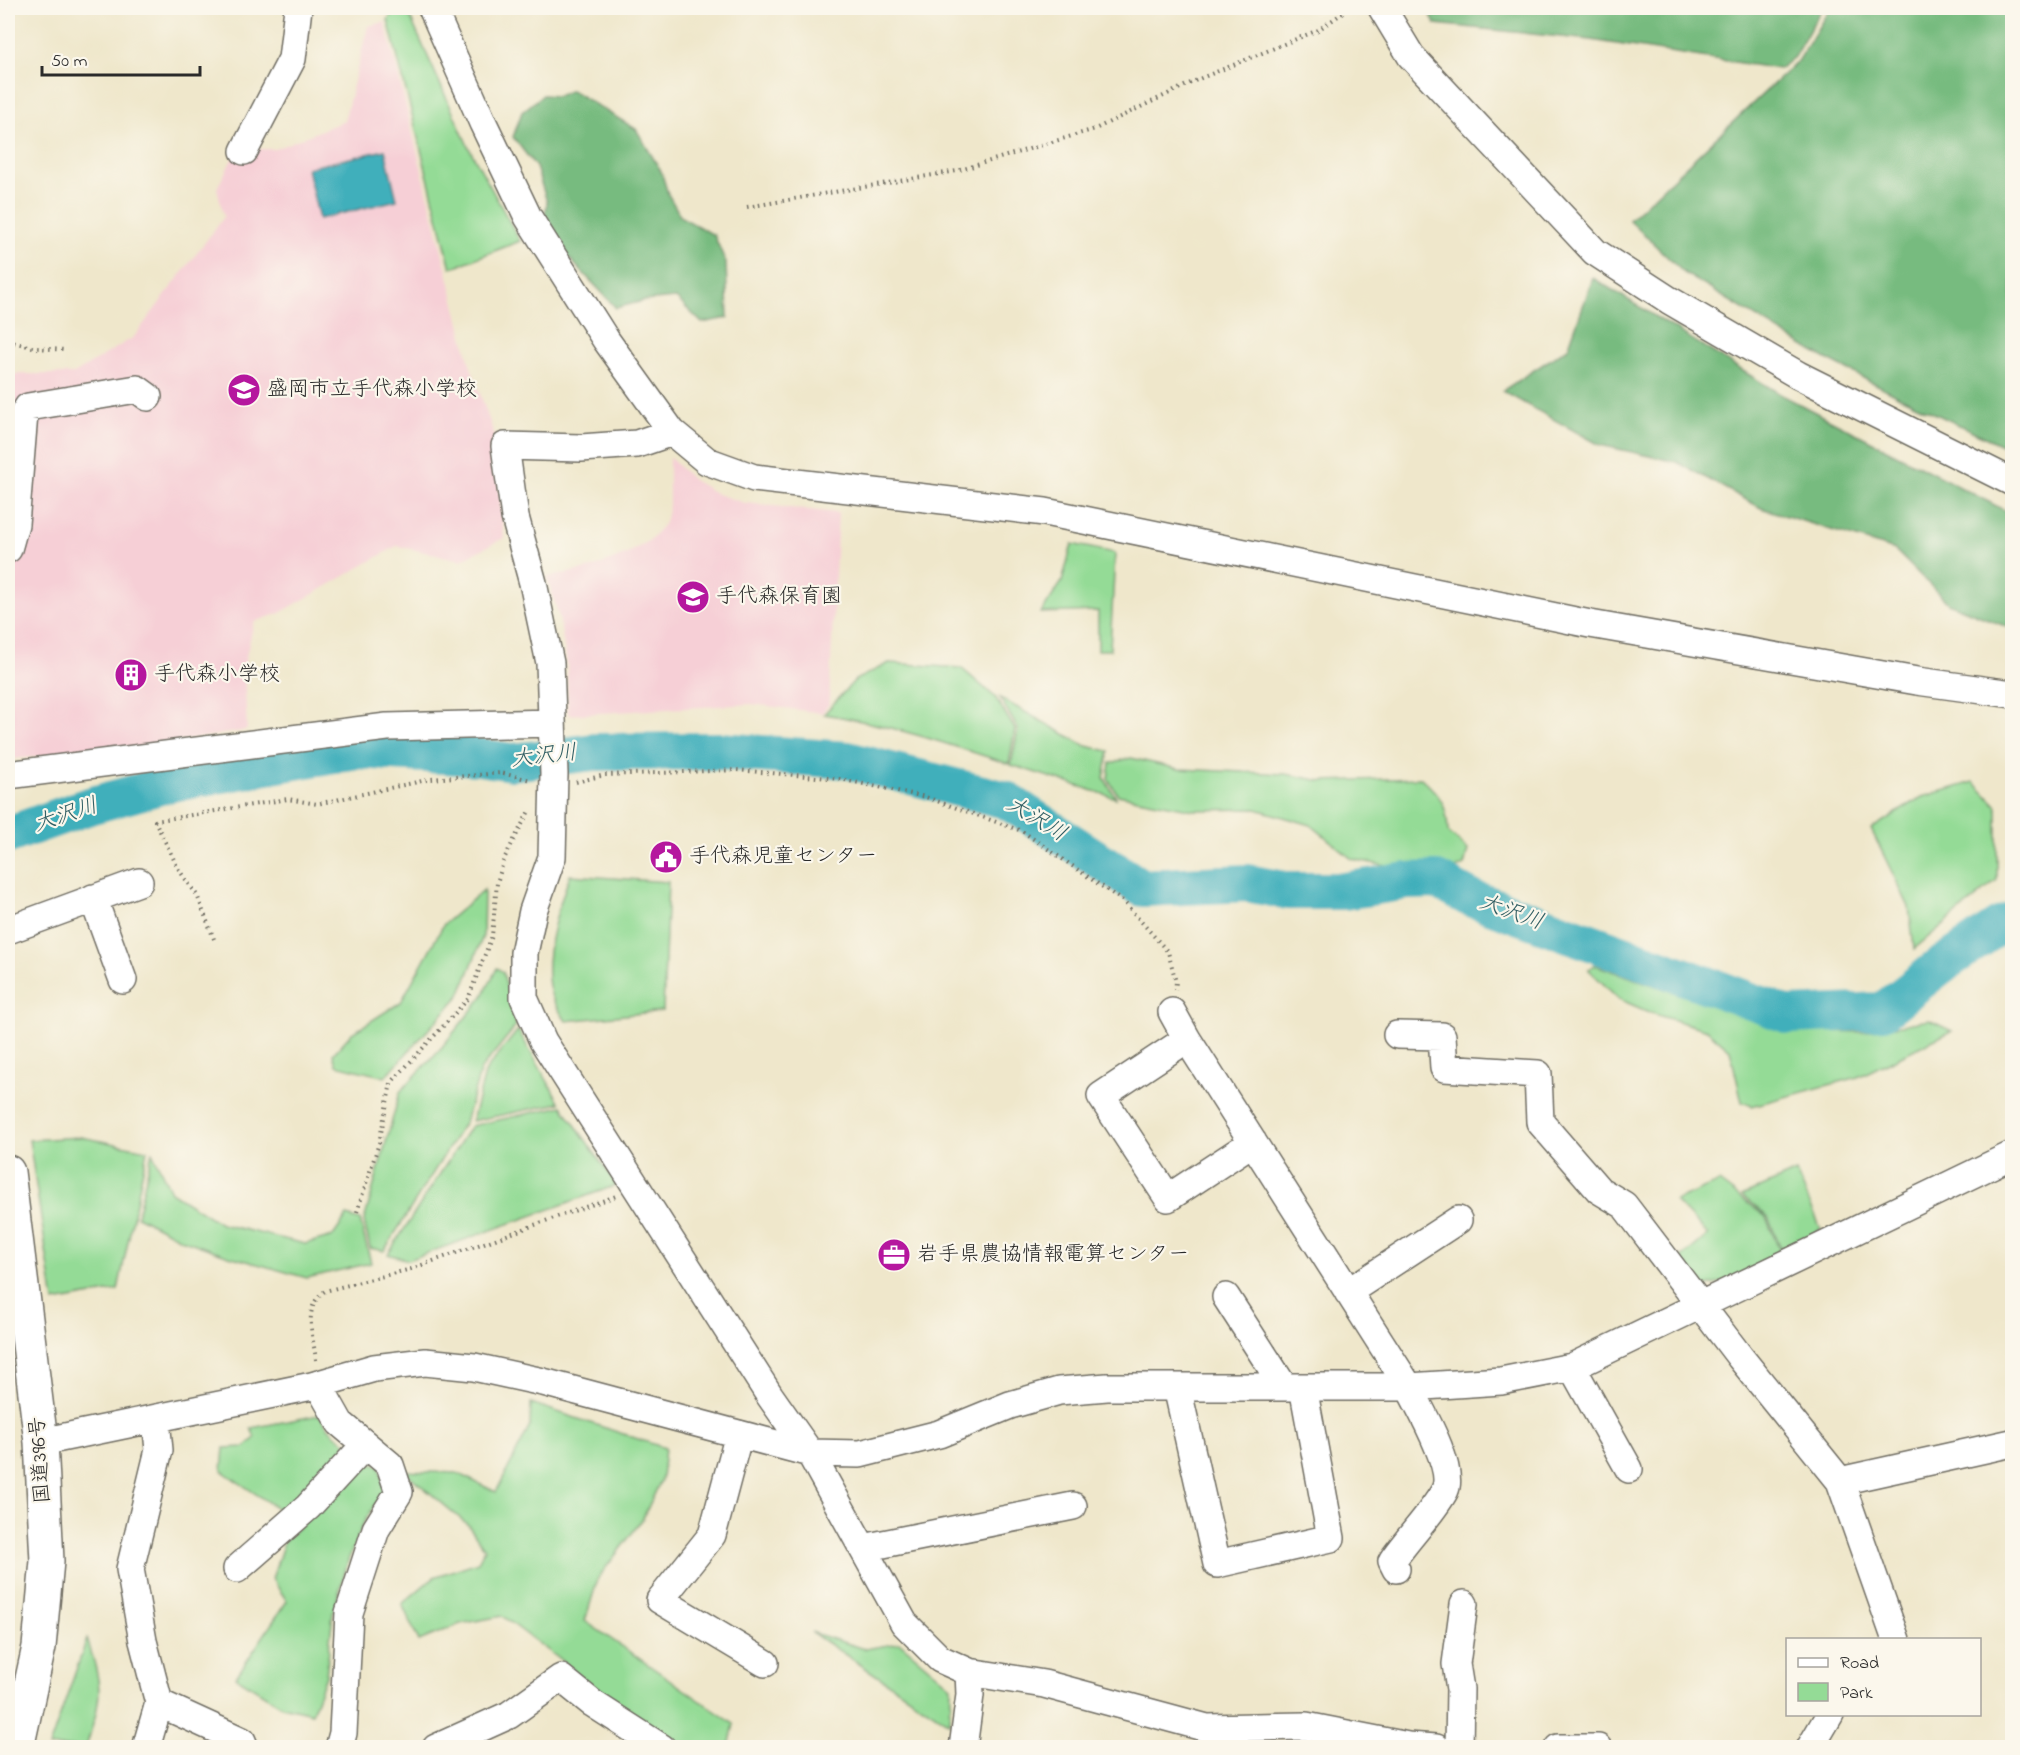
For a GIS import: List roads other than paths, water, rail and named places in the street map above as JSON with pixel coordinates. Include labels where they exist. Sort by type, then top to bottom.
[{"type":"highway","name":"国道396号","points":[[8,1172],[41,1442],[46,1561],[39,1647],[17,1748]]},
{"type":"street","points":[[244,151],[292,59],[298,8]]},
{"type":"street","points":[[432,8],[528,217],[606,340],[672,432],[708,461],[754,478],[1045,512],[1596,625],[1917,681],[2013,694]]},
{"type":"street","points":[[1382,8],[1411,56],[1595,252],[1669,300],[1798,375],[2013,482]]},
{"type":"street","points":[[8,549],[15,524],[24,414],[28,407],[137,389],[148,397]]},
{"type":"street","points":[[672,432],[637,444],[581,448],[505,446],[515,517],[550,663],[554,779],[552,857],[533,911],[524,953],[524,998],[543,1041],[770,1396],[810,1453],[904,1623],[940,1659],[969,1671],[1044,1684],[1207,1728],[1306,1726],[1369,1743],[1436,1748]]},
{"type":"street","points":[[8,775],[387,727],[553,728]]},
{"type":"street","points":[[8,930],[139,882]]},
{"type":"street","points":[[93,898],[123,980]]},
{"type":"street","points":[[1172,1012],[1409,1387],[1430,1426],[1446,1473],[1446,1488],[1392,1561],[1396,1569]]},
{"type":"street","points":[[1397,1035],[1442,1036],[1444,1068],[1538,1074],[1540,1122],[1599,1190],[1624,1205],[1840,1481],[1895,1638]]},
{"type":"street","points":[[1187,1039],[1101,1096],[1168,1198],[1253,1142]]},
{"type":"street","points":[[41,1442],[156,1420],[318,1384],[374,1368],[425,1362],[474,1367],[543,1382],[810,1453],[860,1454],[916,1440],[1059,1390],[1409,1387],[1502,1381],[1572,1367],[2013,1155]]},
{"type":"street","points":[[1348,1292],[1458,1220]]},
{"type":"street","points":[[1178,1388],[1217,1564],[1331,1538],[1294,1387],[1227,1297]]},
{"type":"street","points":[[1572,1367],[1629,1468]]},
{"type":"street","points":[[318,1384],[340,1423],[390,1465],[399,1492],[376,1529],[349,1612],[339,1748]]},
{"type":"street","points":[[146,1748],[159,1703],[143,1641],[130,1569],[159,1450],[156,1420]]},
{"type":"street","points":[[739,1434],[712,1535],[660,1600],[765,1663]]},
{"type":"street","points":[[1840,1481],[2013,1443]]},
{"type":"street","points":[[237,1569],[308,1507],[365,1445]]},
{"type":"street","points":[[862,1548],[1073,1506]]},
{"type":"street","points":[[1459,1748],[1460,1689],[1456,1664],[1464,1604]]},
{"type":"street","points":[[963,1748],[970,1695],[969,1671]]},
{"type":"street","points":[[436,1748],[509,1715],[561,1678],[591,1702],[662,1748]]},
{"type":"street","points":[[159,1703],[242,1741],[245,1748]]},
{"type":"street","points":[[1810,1748],[1829,1716]]},
{"type":"street","points":[[1558,1748],[1598,1748]]},
{"type":"water","points":[[385,150],[397,200],[319,219],[307,168]]},
{"type":"waterway","name":"大沢川","points":[[8,835],[89,806],[171,783],[357,750],[479,757],[512,762],[594,752],[718,751],[847,760],[1006,800],[1142,888],[1247,883],[1289,891],[1344,891],[1407,881],[1437,880],[1468,897],[1789,1015],[1883,1011],[1939,967],[1999,926],[2012,921]]},
{"type":"place","name":"盛岡市立手代森小学校","points":[[244,390]]},
{"type":"place","name":"手代森保育園","points":[[693,597]]},
{"type":"place","name":"手代森小学校","points":[[131,675]]},
{"type":"place","name":"手代森児童センター","points":[[666,857]]},
{"type":"place","name":"岩手県農協情報電算センター","points":[[894,1255]]}]
